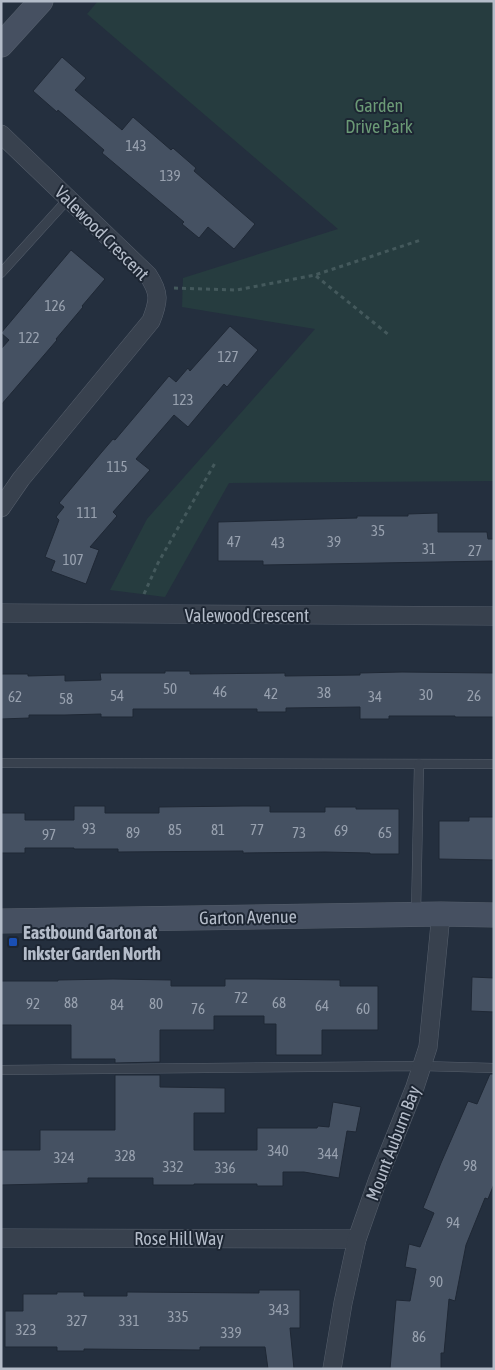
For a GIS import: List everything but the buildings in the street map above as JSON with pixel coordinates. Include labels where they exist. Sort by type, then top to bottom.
[{"type":"street","points":[[1,45],[41,1]]},
{"type":"street","name":"Valewood Crescent","points":[[1,134],[148,275],[156,287],[157,307],[151,321],[20,479],[1,508]]},
{"type":"street","name":"Valewood Crescent","points":[[1,613],[494,616]]},
{"type":"street","name":"Garton Avenue","points":[[1,921],[441,914],[494,915]]},
{"type":"street","name":"Mount Auburn Bay","points":[[332,1369],[343,1303],[357,1239],[378,1179],[415,1087],[428,1047],[441,914]]},
{"type":"street","name":"Rose Hill Way","points":[[1,1238],[357,1239]]},
{"type":"lane","points":[[1,273],[68,199]]},
{"type":"lane","points":[[1,763],[494,764]]},
{"type":"lane","points":[[416,915],[419,764]]},
{"type":"lane","points":[[1,1070],[422,1066],[494,1068]]},
{"type":"path","points":[[156,287],[236,290],[315,275],[421,240]]},
{"type":"path","points":[[315,275],[390,335]]},
{"type":"path","points":[[135,614],[158,563],[215,462]]},
{"type":"green space","name":"Garden Drive Park","points":[[98,1],[494,1],[494,481],[229,483],[165,597],[110,590],[147,519],[315,329],[182,307],[183,278],[338,229],[87,14]]},
{"type":"place","name":"Eastbound Garton at Inkster Garden North","points":[[13,942]]}]
